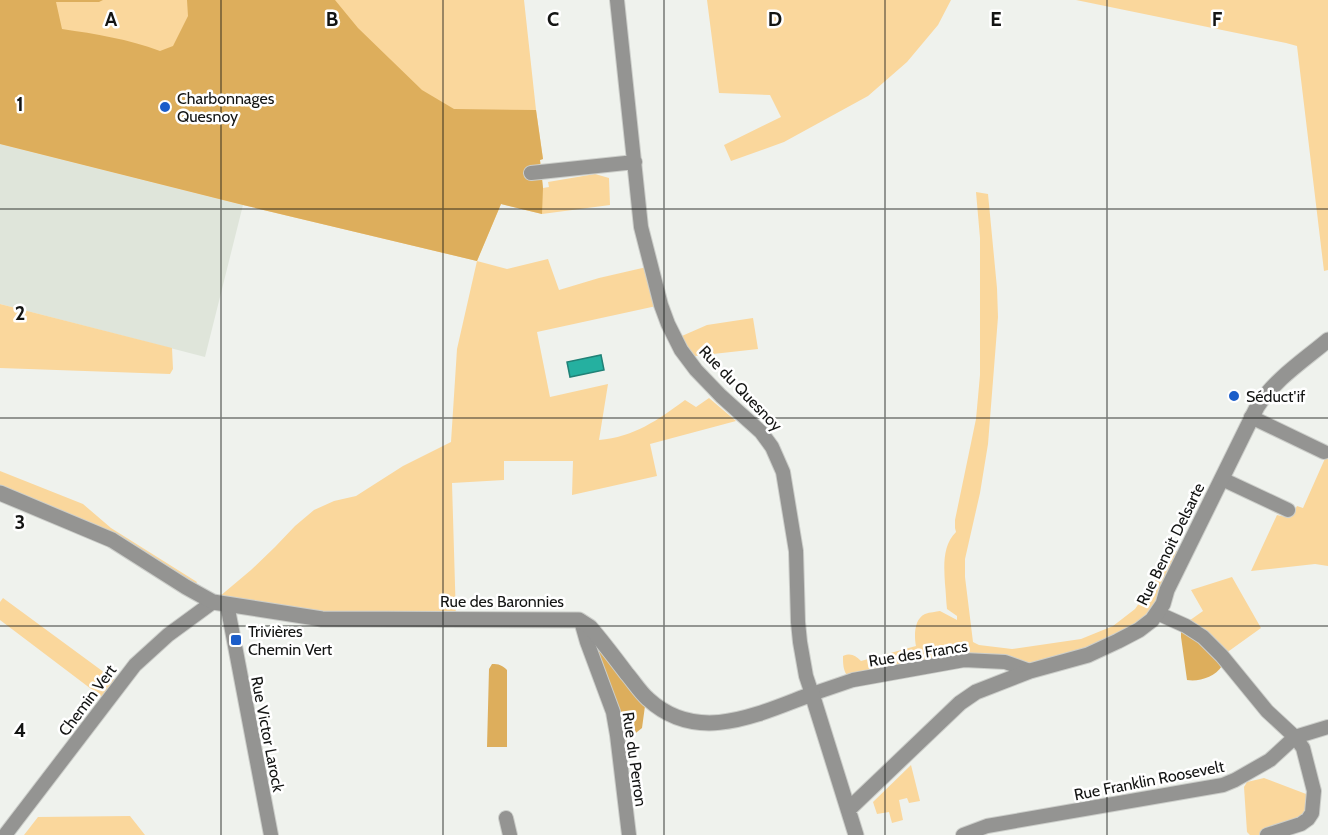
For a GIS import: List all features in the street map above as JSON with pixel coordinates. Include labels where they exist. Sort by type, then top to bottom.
[{"type":"street","name":"Rue du Quesnoy","points":[[617,0],[641,227],[661,305],[681,350],[696,370],[761,432],[772,447],[783,472],[796,551],[798,622],[806,676],[856,835]]},
{"type":"street","points":[[531,173],[635,162]]},
{"type":"street","name":"Rue Benoit Delsarte","points":[[849,809],[960,703],[976,692],[1030,671],[1101,650],[1139,630],[1152,620],[1251,417],[1264,396],[1328,340]]},
{"type":"street","points":[[1251,417],[1324,452]]},
{"type":"street","points":[[1222,479],[1288,510]]},
{"type":"street","name":"Rue des Baronnies","points":[[0,493],[112,540],[186,587],[220,603],[322,619],[573,619],[581,621],[590,627],[647,698],[660,708],[680,718],[706,724],[734,721],[812,694]]},
{"type":"street","name":"Chemin Vert","points":[[5,835],[135,665],[168,635],[220,603]]},
{"type":"street","name":"Rue Victor Larock","points":[[220,603],[271,835]]},
{"type":"street","points":[[1157,613],[1186,626],[1203,637],[1222,656],[1267,711],[1303,748],[1314,791],[1312,813],[1301,824],[1267,835]]},
{"type":"street","name":"Rue du Perron","points":[[581,621],[613,712],[629,835]]},
{"type":"street","name":"Rue des Francs","points":[[812,694],[853,680],[964,660],[1005,662],[1030,671]]},
{"type":"street","name":"Rue Franklin Roosevelt","points":[[963,835],[987,826],[1223,785],[1270,760],[1294,737],[1328,727]]},
{"type":"street","points":[[506,818],[510,835]]},
{"type":"shaded area","points":[[0,0],[524,0],[543,159],[540,160],[543,188],[549,187],[548,182],[595,174],[609,178],[610,205],[542,214],[501,204],[477,261],[0,144]]},
{"type":"shaded area","points":[[0,0],[103,0],[99,2],[56,2],[62,29],[124,40],[160,51],[173,46],[188,16],[187,0],[335,0],[358,28],[422,90],[454,109],[536,110],[543,159],[540,160],[543,188],[542,214],[501,204],[477,261],[0,144]]},
{"type":"shaded area","points":[[707,0],[951,0],[938,25],[907,62],[868,96],[784,142],[731,161],[724,145],[781,117],[770,95],[719,93]]},
{"type":"shaded area","points":[[1076,0],[1328,0],[1328,270],[1324,271],[1297,46]]},
{"type":"shaded area","points":[[0,144],[243,205],[205,357],[0,304]]},
{"type":"shaded area","points":[[976,192],[988,194],[998,317],[988,444],[965,559],[973,642],[979,645],[1012,649],[1081,639],[1113,626],[1135,609],[1176,551],[1185,555],[1153,606],[1141,620],[1139,630],[1030,671],[1013,660],[848,677],[844,669],[843,656],[853,655],[861,661],[916,646],[917,624],[921,616],[927,613],[940,611],[957,620],[957,616],[947,609],[944,564],[948,544],[956,532],[955,520],[976,419],[980,375],[980,238]]},
{"type":"shaded area","points":[[548,259],[559,290],[651,266],[661,305],[537,332],[550,397],[608,384],[599,440],[634,431],[655,421],[685,400],[696,407],[709,398],[736,421],[650,444],[657,476],[572,495],[573,461],[504,461],[504,480],[452,483],[456,619],[322,619],[213,602],[251,570],[314,510],[334,501],[356,496],[403,466],[451,442],[457,349],[477,261],[507,269]]},
{"type":"shaded area","points":[[0,304],[172,348],[173,369],[170,374],[0,368]]},
{"type":"shaded area","points":[[753,318],[758,349],[695,356],[688,360],[675,339],[707,325]]},
{"type":"shaded area","points":[[1327,454],[1328,566],[1315,564],[1251,571],[1277,515],[1290,518],[1297,506],[1303,508]]},
{"type":"shaded area","points":[[0,471],[83,504],[111,528],[197,582],[192,590],[112,540],[0,493]]},
{"type":"shaded area","points":[[1232,577],[1261,628],[1222,656],[1186,623],[1203,611],[1191,590]]},
{"type":"shaded area","points":[[3,598],[120,684],[107,701],[0,620],[0,602]]},
{"type":"shaded area","points":[[1186,626],[1222,666],[1206,678],[1187,680],[1181,637],[1181,632]]},
{"type":"shaded area","points":[[595,646],[645,706],[642,728],[632,736],[617,735]]},
{"type":"shaded area","points":[[492,664],[500,665],[507,670],[507,747],[487,747],[489,669]]},
{"type":"shaded area","points":[[911,765],[920,801],[909,803],[907,798],[899,800],[903,820],[892,823],[889,812],[877,814],[873,802]]},
{"type":"shaded area","points":[[1264,778],[1314,797],[1312,813],[1267,835],[1250,835],[1247,832],[1244,787],[1247,782]]},
{"type":"shaded area","points":[[130,816],[145,835],[24,835],[38,817]]},
{"type":"water","points":[[601,355],[604,370],[570,377],[567,362]]},
{"type":"place","name":"Charbonnages Quesnoy","points":[[165,107]]},
{"type":"place","name":"Séduct'if","points":[[1234,396]]},
{"type":"place","name":"Trivières Chemin Vert","points":[[236,640]]}]
